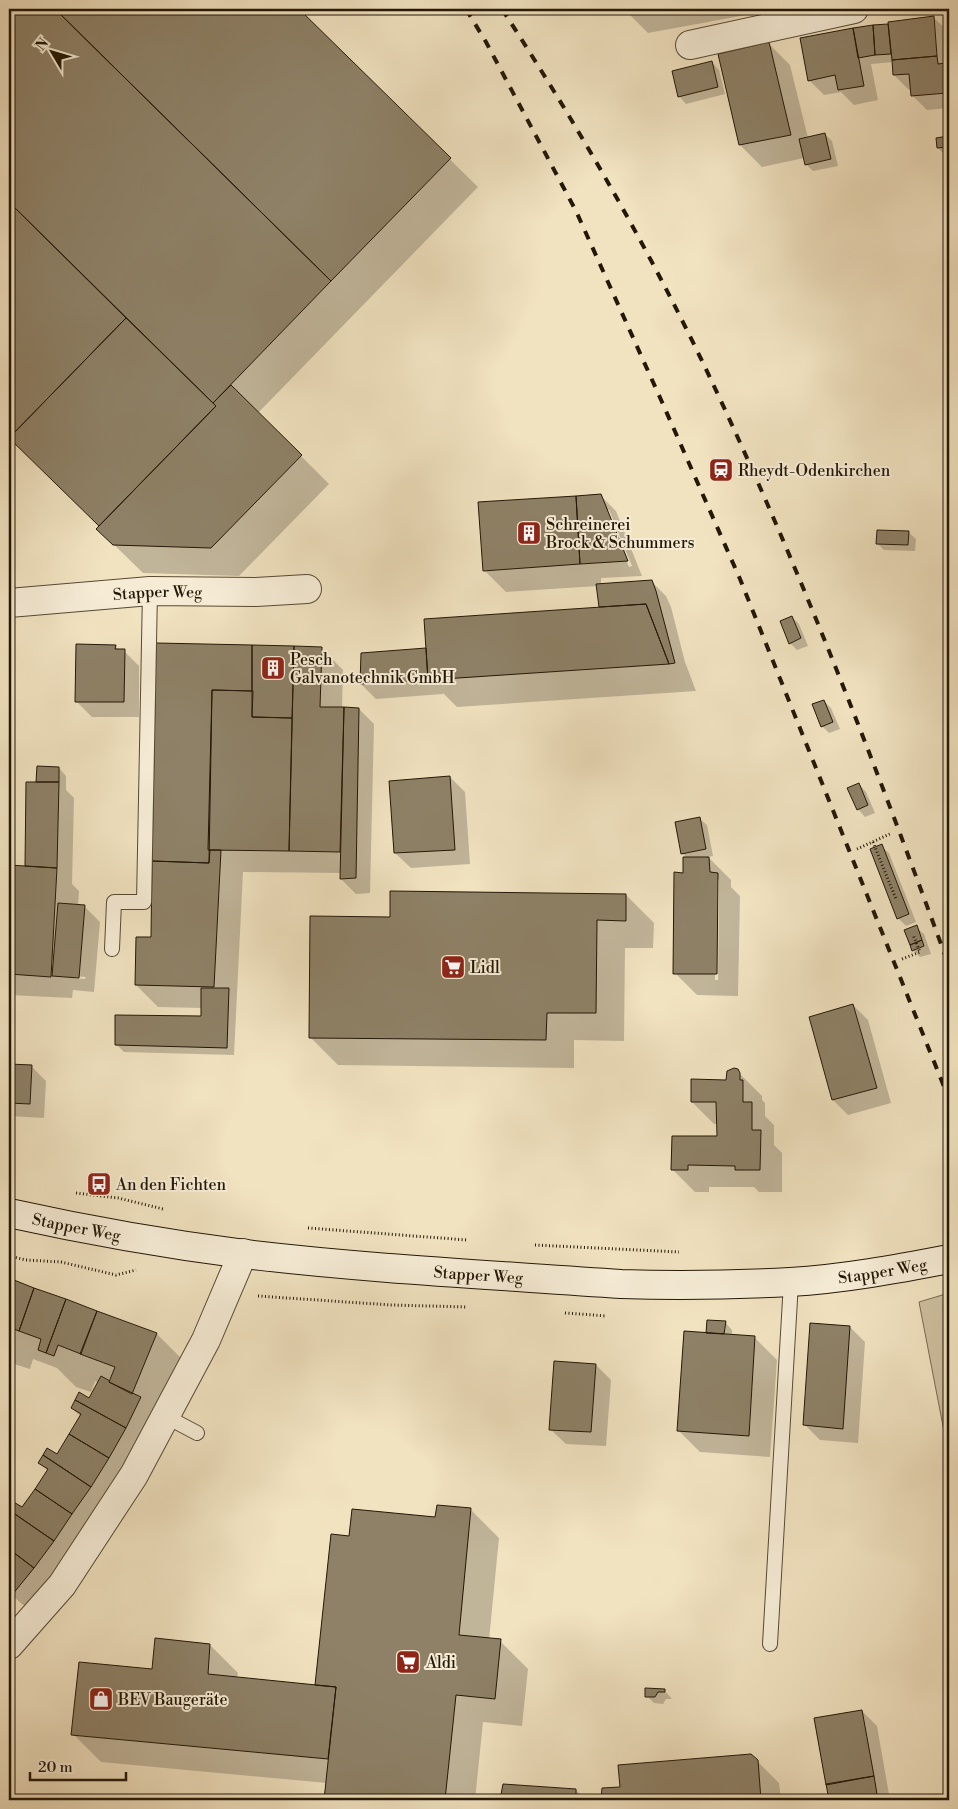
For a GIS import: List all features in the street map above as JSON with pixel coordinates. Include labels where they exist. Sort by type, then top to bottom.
[{"type":"main road","points":[[690,45],[854,9]]},
{"type":"main road","name":"Stapper Weg","points":[[9,603],[150,591],[256,592],[307,589]]},
{"type":"main road","name":"Stapper Weg","points":[[9,1213],[91,1230],[243,1254],[320,1262],[621,1284],[666,1285],[791,1282],[888,1270],[949,1259]]},
{"type":"main road","points":[[9,1645],[62,1585],[134,1475],[206,1340],[243,1254]]},
{"type":"lane","points":[[112,949],[114,902],[144,902],[150,591]]},
{"type":"lane","points":[[770,1644],[791,1282]]},
{"type":"lane","points":[[165,1416],[197,1433]]},
{"type":"path","points":[[857,849],[892,834]]},
{"type":"path","points":[[873,842],[896,899]]},
{"type":"path","points":[[902,959],[920,952],[913,935]]},
{"type":"path","points":[[68,1192],[118,1198],[164,1209]]},
{"type":"path","points":[[305,1227],[476,1241]]},
{"type":"path","points":[[533,1245],[686,1252]]},
{"type":"shaded area","points":[[949,1293],[949,1457],[919,1302]]},
{"type":"building","points":[[9,9],[55,9],[331,281],[213,403],[9,202]]},
{"type":"building","points":[[55,9],[299,9],[451,158],[331,281]]},
{"type":"building","points":[[934,16],[937,56],[892,60],[888,22]]},
{"type":"building","points":[[888,24],[891,54],[875,55],[873,25]]},
{"type":"building","points":[[873,25],[875,55],[858,58],[853,28]]},
{"type":"building","points":[[853,28],[864,86],[838,90],[835,75],[808,81],[800,38]]},
{"type":"building","points":[[769,42],[791,135],[739,145],[718,54]]},
{"type":"building","points":[[937,56],[938,64],[946,63],[947,93],[911,96],[909,74],[893,75],[892,60]]},
{"type":"building","points":[[712,61],[718,87],[678,97],[672,71]]},
{"type":"building","points":[[949,62],[949,113],[947,113],[946,63]]},
{"type":"building","points":[[825,133],[831,159],[805,165],[799,139]]},
{"type":"building","points":[[948,136],[948,147],[937,148],[936,138]]},
{"type":"building","points":[[9,202],[126,318],[9,438]]},
{"type":"building","points":[[126,318],[216,406],[99,526],[9,438]]},
{"type":"building","points":[[231,385],[302,455],[211,548],[113,545],[96,529],[216,406],[213,403]]},
{"type":"building","points":[[601,494],[628,561],[580,564],[576,496]]},
{"type":"building","name":"Schreinerei Brock & Schummers","points":[[576,496],[580,564],[483,571],[478,502]]},
{"type":"building","points":[[877,530],[909,531],[908,545],[876,544]]},
{"type":"building","points":[[652,580],[675,663],[669,664],[646,604],[599,607],[596,584]]},
{"type":"building","points":[[646,604],[669,664],[428,680],[424,619]]},
{"type":"building","points":[[792,616],[801,638],[789,644],[780,621]]},
{"type":"building","points":[[156,643],[252,645],[252,691],[212,690],[209,863],[152,861]]},
{"type":"building","points":[[76,644],[116,645],[115,649],[125,649],[124,702],[75,702]]},
{"type":"building","name":"Pesch Galvanotechnik GmbH","points":[[252,645],[294,646],[292,718],[252,717]]},
{"type":"building","points":[[294,646],[322,647],[320,707],[344,707],[340,852],[289,851]]},
{"type":"building","points":[[426,648],[428,680],[360,684],[361,653]]},
{"type":"building","points":[[212,690],[253,691],[252,717],[292,718],[289,851],[208,850]]},
{"type":"building","points":[[824,700],[833,722],[821,727],[812,704]]},
{"type":"building","points":[[344,707],[359,708],[356,878],[340,879]]},
{"type":"building","points":[[37,766],[59,767],[59,782],[36,782]]},
{"type":"building","points":[[450,776],[455,850],[394,853],[389,781]]},
{"type":"building","points":[[26,782],[59,782],[57,868],[25,866]]},
{"type":"building","points":[[859,783],[868,805],[857,810],[847,788]]},
{"type":"building","points":[[700,817],[706,849],[681,854],[675,822]]},
{"type":"building","points":[[882,844],[909,914],[897,919],[870,849]]},
{"type":"building","points":[[210,850],[221,850],[214,987],[135,985],[136,937],[151,937],[152,861],[209,863]]},
{"type":"building","points":[[683,857],[709,857],[710,872],[718,873],[717,974],[673,974],[674,872],[683,873]]},
{"type":"building","points":[[9,865],[57,868],[51,977],[9,974]]},
{"type":"building","name":"Lidl","points":[[390,891],[626,894],[626,921],[597,920],[596,1013],[547,1013],[546,1040],[309,1038],[310,916],[390,917]]},
{"type":"building","points":[[58,903],[85,905],[79,978],[52,976]]},
{"type":"building","points":[[917,925],[922,940],[910,945],[904,930]]},
{"type":"building","points":[[922,940],[924,946],[912,951],[910,945]]},
{"type":"building","points":[[201,988],[229,988],[227,1048],[115,1045],[115,1015],[201,1016]]},
{"type":"building","points":[[853,1004],[877,1088],[832,1100],[809,1017]]},
{"type":"building","points":[[9,1064],[32,1065],[30,1104],[9,1103]]},
{"type":"building","points":[[734,1068],[738,1069],[740,1080],[743,1080],[743,1102],[752,1102],[752,1130],[761,1130],[760,1170],[735,1170],[735,1166],[688,1165],[688,1170],[671,1170],[672,1136],[717,1136],[716,1102],[691,1102],[691,1079],[726,1080],[727,1071]]},
{"type":"building","points":[[9,1278],[34,1288],[19,1331],[9,1327]]},
{"type":"building","points":[[34,1288],[66,1299],[46,1353],[38,1350],[41,1339],[19,1331]]},
{"type":"building","points":[[66,1299],[97,1311],[81,1354],[58,1345],[54,1356],[46,1353]]},
{"type":"building","points":[[97,1311],[157,1333],[132,1394],[109,1382],[115,1367],[80,1354]]},
{"type":"building","points":[[707,1320],[726,1321],[724,1334],[706,1333]]},
{"type":"building","points":[[810,1323],[850,1326],[843,1429],[803,1425]]},
{"type":"building","points":[[684,1331],[755,1336],[749,1436],[677,1431]]},
{"type":"building","points":[[554,1361],[596,1364],[591,1432],[549,1430]]},
{"type":"building","points":[[101,1376],[109,1382],[141,1397],[126,1428],[75,1400],[79,1392],[89,1398]]},
{"type":"building","points":[[75,1400],[126,1428],[109,1458],[69,1434],[81,1414],[71,1408]]},
{"type":"building","points":[[69,1434],[109,1458],[91,1487],[43,1455],[47,1448],[57,1454]]},
{"type":"building","points":[[43,1455],[91,1487],[72,1514],[35,1489],[48,1469],[38,1463]]},
{"type":"building","points":[[35,1489],[72,1514],[54,1541],[9,1510],[12,1501],[22,1507]]},
{"type":"building","name":"Aldi","points":[[437,1505],[471,1508],[459,1635],[501,1639],[495,1699],[456,1695],[445,1800],[324,1800],[336,1687],[315,1685],[331,1534],[349,1536],[352,1509],[435,1517]]},
{"type":"building","points":[[9,1510],[54,1541],[34,1568],[9,1549],[9,1526],[12,1522],[9,1520]]},
{"type":"building","points":[[9,1549],[34,1568],[12,1595],[9,1592]]},
{"type":"building","points":[[155,1638],[210,1644],[208,1674],[336,1687],[328,1759],[71,1735],[79,1662],[152,1669]]},
{"type":"building","points":[[645,1688],[665,1689],[665,1692],[658,1692],[655,1697],[645,1697]]},
{"type":"building","points":[[862,1710],[874,1776],[826,1785],[814,1718]]},
{"type":"building","points":[[751,1754],[758,1760],[761,1800],[601,1800],[602,1788],[620,1787],[618,1765]]},
{"type":"building","points":[[874,1776],[878,1800],[829,1800],[826,1784]]},
{"type":"building","points":[[503,1784],[576,1789],[576,1800],[500,1800]]},
{"type":"railway","points":[[466,9],[486,42],[576,211],[662,402],[740,579],[949,1099]]},
{"type":"railway","points":[[502,9],[583,139],[634,228],[704,365],[771,513],[834,662],[949,966]]},
{"type":"place","name":"Rheydt-Odenkirchen","points":[[721,470]]},
{"type":"place","name":"Schreinerei Brock & Schummers","points":[[529,533]]},
{"type":"place","name":"Pesch Galvanotechnik GmbH","points":[[273,668]]},
{"type":"place","name":"Lidl","points":[[453,967]]},
{"type":"place","name":"An den Fichten","points":[[99,1184]]},
{"type":"place","name":"Aldi","points":[[408,1662]]},
{"type":"place","name":"BEV Baugeräte","points":[[101,1699]]}]
